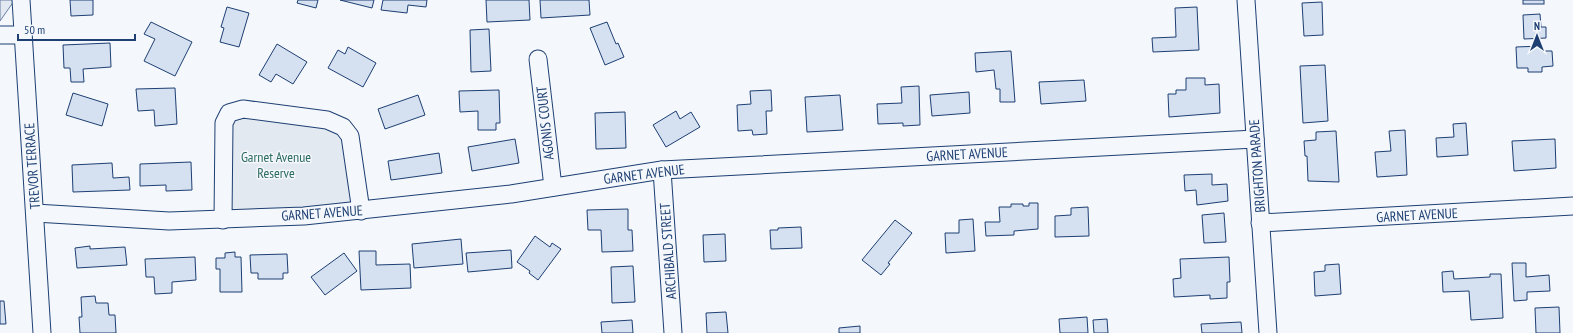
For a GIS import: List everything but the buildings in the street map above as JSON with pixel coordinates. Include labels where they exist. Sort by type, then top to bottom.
[{"type":"street","name":"TREVOR TERRACE","points":[[21,0],[42,333]]},
{"type":"street","name":"BRIGHTON PARADE","points":[[1246,0],[1268,333]]},
{"type":"street","points":[[0,35],[23,35]]},
{"type":"street","name":"AGONIS COURT","points":[[538,59],[553,188]]},
{"type":"street","points":[[223,220],[224,123],[229,113],[243,109],[327,120],[343,127],[350,136],[361,211]]},
{"type":"street","name":"GARNET AVENUE","points":[[35,213],[169,221],[304,216],[511,194],[662,170],[1255,139]]},
{"type":"street","name":"ARCHIBALD STREET","points":[[662,170],[673,333]]},
{"type":"street","name":"GARNET AVENUE","points":[[1260,223],[1573,206]]},
{"type":"green space","points":[[0,0],[14,1],[0,21]]},
{"type":"green space","name":"Garnet Avenue Reserve","points":[[243,114],[325,125],[347,140],[355,207],[227,215],[229,126]]}]
